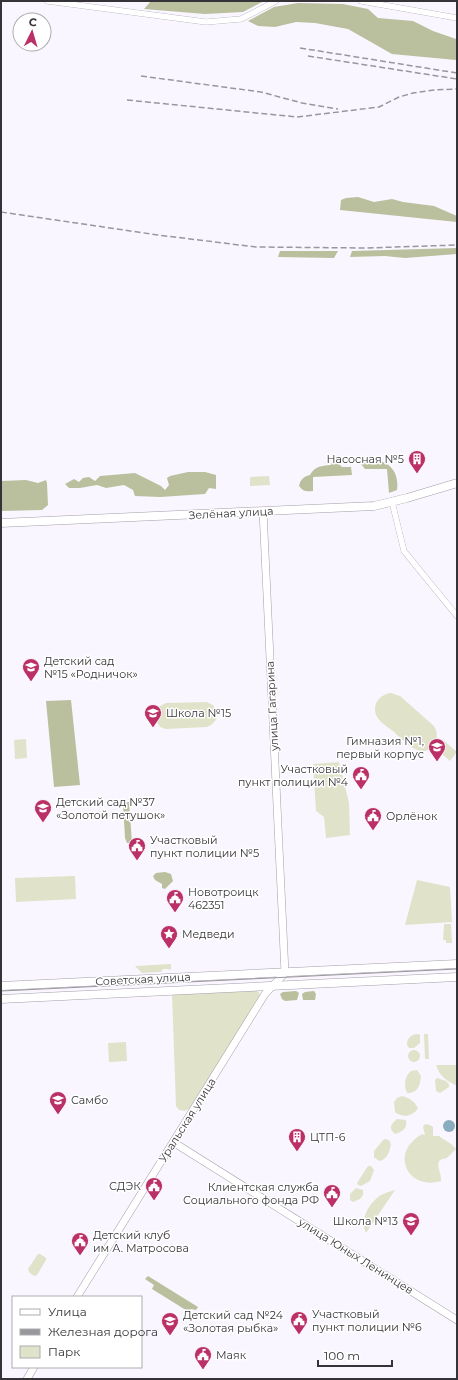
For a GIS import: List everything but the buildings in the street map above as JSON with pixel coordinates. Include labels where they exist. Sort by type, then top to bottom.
[{"type":"main road","name":"Зелёная улица","points":[[1,523],[374,506],[457,482]]},
{"type":"main road","name":"Советская улица","points":[[1,986],[457,964]]},
{"type":"main road","name":"Советская улица","points":[[1,999],[457,977]]},
{"type":"street","points":[[47,1],[206,22],[241,19],[276,1]]},
{"type":"street","points":[[361,1],[457,18]]},
{"type":"street","points":[[392,502],[404,551],[457,616]]},
{"type":"street","name":"улица Гагарина","points":[[263,511],[285,973]]},
{"type":"street","points":[[273,985],[285,973]]},
{"type":"street","name":"Уральская улица","points":[[78,1296],[262,999],[273,985]]},
{"type":"street","name":"улица Юных Ленинцев","points":[[174,1142],[457,1320]]},
{"type":"street","points":[[27,1379],[33,1368]]},
{"type":"green space","points":[[151,1],[264,1],[243,12],[205,14],[144,9]]},
{"type":"green space","points":[[298,3],[343,4],[368,9],[378,18],[413,21],[433,31],[456,39],[456,60],[392,54],[348,29],[315,23],[296,22],[275,27],[258,26],[248,21],[274,7]]},
{"type":"green space","points":[[358,197],[374,202],[392,199],[434,206],[457,216],[457,222],[340,210],[341,200]]},
{"type":"green space","points":[[457,248],[457,254],[405,258],[385,256],[350,257],[352,251]]},
{"type":"green space","points":[[280,251],[338,251],[334,258],[278,257]]},
{"type":"green space","points":[[363,459],[378,460],[389,466],[396,475],[397,490],[389,493],[387,469],[365,469],[361,464]]},
{"type":"green space","points":[[333,461],[342,467],[351,467],[352,475],[313,477],[313,491],[305,491],[299,486],[303,479],[310,475],[316,468],[331,465]]},
{"type":"green space","points":[[188,472],[205,472],[216,475],[216,489],[209,488],[205,494],[160,497],[135,496],[133,490],[124,485],[106,488],[97,485],[69,488],[65,484],[74,479],[79,482],[83,478],[89,477],[95,481],[100,476],[135,473],[161,486],[165,490],[169,485],[167,478]]},
{"type":"green space","points":[[269,476],[270,485],[250,486],[250,477]]},
{"type":"green space","points":[[26,480],[38,483],[46,480],[48,505],[42,510],[1,511],[1,481]]},
{"type":"green space","points":[[391,693],[400,696],[434,726],[437,739],[430,749],[419,751],[408,745],[377,718],[375,711],[376,703],[383,695]]},
{"type":"green space","points":[[71,700],[80,785],[54,787],[46,701]]},
{"type":"green space","points":[[207,702],[213,705],[217,713],[216,720],[207,727],[166,729],[160,727],[155,719],[156,710],[166,703]]},
{"type":"green space","points":[[26,739],[27,758],[15,759],[14,740]]},
{"type":"green space","points":[[442,739],[457,752],[450,761],[435,748]]},
{"type":"green space","points":[[339,762],[349,803],[350,835],[326,838],[324,817],[316,811],[313,764]]},
{"type":"green space","points":[[129,802],[132,843],[127,843],[125,838],[123,803]]},
{"type":"green space","points":[[165,872],[171,874],[173,881],[165,889],[162,888],[162,884],[155,880],[153,876],[156,873]]},
{"type":"green space","points":[[75,876],[76,899],[16,902],[15,878]]},
{"type":"green space","points":[[417,880],[450,887],[452,922],[405,925]]},
{"type":"green space","points":[[444,924],[451,924],[452,943],[446,943],[446,940],[443,940]]},
{"type":"green space","points":[[171,964],[171,969],[163,969],[161,972],[142,973],[135,966]]},
{"type":"green space","points":[[254,990],[259,992],[260,996],[189,1109],[185,1111],[179,1110],[176,1106],[172,995],[174,993]]},
{"type":"green space","points":[[296,991],[299,993],[297,1000],[285,1001],[282,999],[280,994],[283,992]]},
{"type":"green space","points":[[314,991],[316,994],[315,1000],[303,1000],[302,994],[305,992]]},
{"type":"green space","points":[[418,1034],[420,1035],[420,1043],[414,1048],[409,1048],[407,1043],[409,1038]]},
{"type":"green space","points":[[424,1034],[428,1034],[429,1059],[425,1059]]},
{"type":"green space","points":[[126,1042],[127,1061],[109,1062],[108,1043]]},
{"type":"green space","points":[[414,1050],[418,1052],[420,1056],[418,1060],[414,1062],[410,1060],[408,1056],[410,1052]]},
{"type":"green space","points":[[436,1065],[457,1065],[457,1086],[444,1078]]},
{"type":"green space","points":[[417,1070],[421,1076],[419,1086],[414,1092],[407,1093],[405,1087],[406,1078],[411,1071]]},
{"type":"green space","points":[[437,1078],[446,1081],[449,1084],[449,1087],[440,1093],[436,1091],[435,1080]]},
{"type":"green space","points":[[402,1096],[414,1102],[418,1108],[416,1111],[407,1116],[395,1112],[394,1102],[397,1098]]},
{"type":"green space","points":[[397,1119],[406,1120],[406,1125],[402,1131],[395,1134],[391,1126]]},
{"type":"green space","points":[[425,1124],[433,1127],[433,1136],[439,1136],[456,1149],[447,1158],[439,1161],[438,1166],[441,1181],[430,1183],[420,1181],[412,1176],[407,1169],[405,1160],[406,1151],[412,1142],[422,1134],[425,1135],[423,1127]]},
{"type":"green space","points":[[384,1139],[389,1140],[391,1147],[386,1157],[379,1161],[374,1157],[374,1151]]},
{"type":"green space","points":[[368,1166],[371,1166],[374,1170],[370,1181],[361,1186],[358,1185],[357,1183]]},
{"type":"green space","points":[[356,1188],[363,1190],[363,1195],[360,1199],[353,1202],[350,1200],[350,1194]]},
{"type":"green space","points":[[395,1190],[366,1233],[364,1229],[364,1219],[370,1205],[381,1195]]},
{"type":"green space","points":[[38,1254],[46,1258],[46,1260],[37,1275],[34,1276],[28,1269]]},
{"type":"green space","points":[[148,1276],[198,1307],[196,1310],[191,1309],[189,1312],[152,1289],[154,1285],[145,1279]]},
{"type":"water","points":[[447,1120],[451,1120],[455,1126],[451,1132],[447,1132],[443,1128],[443,1124]]},
{"type":"tram line","points":[[1,991],[457,969]]},
{"type":"railway","points":[[300,48],[457,73]]},
{"type":"railway","points":[[308,56],[457,79]]},
{"type":"railway","points":[[141,76],[261,92],[302,103],[338,109]]},
{"type":"railway","points":[[127,100],[297,117],[379,107],[399,97],[413,93],[457,89]]},
{"type":"railway","points":[[1,212],[158,235],[256,247],[366,248],[457,245]]},
{"type":"place","name":"Насосная №5","points":[[417,474]]},
{"type":"place","name":"Детский сад №15 «Родничок»","points":[[31,682]]},
{"type":"place","name":"Школа №15","points":[[153,728]]},
{"type":"place","name":"Гимназия №1, первый корпус","points":[[437,762]]},
{"type":"place","name":"Участковый пункт полиции №4","points":[[361,790]]},
{"type":"place","name":"Детский сад №37 «Золотой петушок»","points":[[43,823]]},
{"type":"place","name":"Орлёнок","points":[[373,831]]},
{"type":"place","name":"Участковый пункт полиции №5","points":[[137,861]]},
{"type":"place","name":"Новотроицк 462351","points":[[175,913]]},
{"type":"place","name":"Медведи","points":[[169,949]]},
{"type":"place","name":"Самбо","points":[[58,1115]]},
{"type":"place","name":"ЦТП-6","points":[[297,1152]]},
{"type":"place","name":"СДЭК","points":[[154,1201]]},
{"type":"place","name":"Клиентская служба Социального фонда РФ","points":[[332,1208]]},
{"type":"place","name":"Школа №13","points":[[411,1236]]},
{"type":"place","name":"Детский клуб им А. Матросова","points":[[80,1256]]},
{"type":"place","name":"Участковый пункт полиции №6","points":[[299,1335]]},
{"type":"place","name":"Детский сад №24 «Золотая рыбка»","points":[[170,1336]]},
{"type":"place","name":"Маяк","points":[[203,1370]]}]
